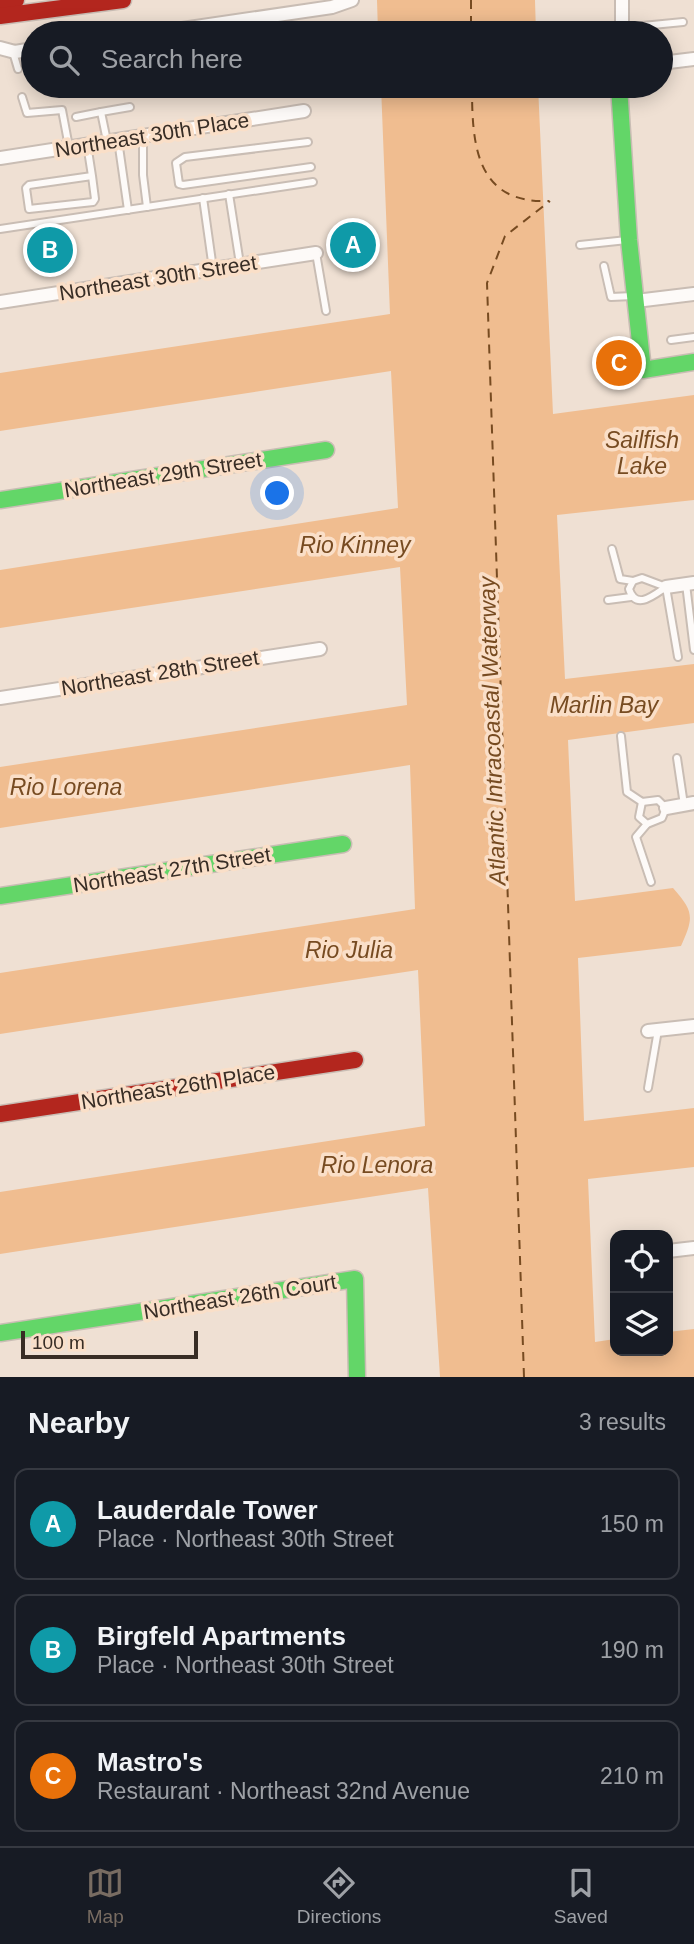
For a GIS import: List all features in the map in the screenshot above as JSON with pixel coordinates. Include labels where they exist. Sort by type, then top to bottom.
[{"type":"street","points":[[0,2],[16,0]]},
{"type":"street","points":[[0,16],[123,0]]},
{"type":"street","points":[[241,21],[332,7],[352,0]]},
{"type":"street","points":[[622,0],[622,21]]},
{"type":"street","points":[[0,40],[6,51]]},
{"type":"street","points":[[673,62],[694,59]]},
{"type":"street","points":[[620,98],[629,240],[643,370],[694,362]]},
{"type":"street","name":"Northeast 30th Place","points":[[0,158],[304,111]]},
{"type":"street","name":"Northeast 30th Street","points":[[0,302],[316,253]]},
{"type":"street","points":[[635,298],[694,294]]},
{"type":"street","name":"Northeast 29th Street","points":[[0,500],[326,450]]},
{"type":"street","points":[[666,587],[690,583]]},
{"type":"street","name":"Northeast 28th Street","points":[[0,698],[320,649]]},
{"type":"street","points":[[666,808],[689,804]]},
{"type":"street","name":"Northeast 27th Street","points":[[0,896],[343,844]]},
{"type":"street","points":[[653,1031],[694,1026]]},
{"type":"street","name":"Northeast 26th Place","points":[[0,1114],[355,1060]]},
{"type":"street","points":[[673,1250],[694,1248]]},
{"type":"street","name":"Northeast 26th Court","points":[[0,1334],[355,1279],[357,1377]]},
{"type":"lane","points":[[673,23],[683,22]]},
{"type":"lane","points":[[6,51],[18,69]]},
{"type":"lane","points":[[22,98],[27,113],[62,110],[69,147]]},
{"type":"lane","points":[[76,117],[130,107]]},
{"type":"lane","points":[[101,112],[113,141],[128,210]]},
{"type":"lane","points":[[143,136],[143,174],[147,207]]},
{"type":"lane","points":[[308,142],[185,157],[176,163],[176,177],[179,184],[183,185],[311,167]]},
{"type":"lane","points":[[87,144],[92,176],[93,202],[29,209],[26,188],[29,185],[92,176]]},
{"type":"lane","points":[[0,229],[313,182]]},
{"type":"lane","points":[[229,194],[240,266]]},
{"type":"lane","points":[[203,198],[213,270]]},
{"type":"lane","points":[[580,245],[629,240]]},
{"type":"lane","points":[[316,253],[326,311]]},
{"type":"lane","points":[[604,266],[611,297],[635,298]]},
{"type":"lane","points":[[671,340],[694,337]]},
{"type":"lane","points":[[612,548],[620,579],[633,581],[642,578],[666,587]]},
{"type":"lane","points":[[631,597],[629,589],[633,581]]},
{"type":"lane","points":[[690,583],[694,650]]},
{"type":"lane","points":[[608,600],[631,597],[646,601],[666,587]]},
{"type":"lane","points":[[666,587],[678,657]]},
{"type":"lane","points":[[621,736],[627,792],[642,802],[658,800],[666,808],[662,818],[647,824],[636,837],[651,882]]},
{"type":"lane","points":[[677,758],[689,804]]},
{"type":"lane","points":[[642,802],[639,817],[647,824]]},
{"type":"lane","points":[[648,1088],[653,1031]]},
{"type":"water","points":[[377,0],[535,0],[536,21],[378,21]]},
{"type":"water","points":[[381,98],[539,98],[553,414],[694,395],[694,500],[557,515],[565,679],[694,664],[694,723],[568,740],[575,901],[673,888],[685,903],[690,915],[681,946],[578,958],[584,1121],[694,1108],[694,1167],[588,1179],[595,1342],[610,1340],[610,1356],[673,1356],[673,1331],[694,1329],[694,1377],[440,1377],[428,1188],[0,1254],[0,1192],[425,1126],[418,970],[0,1034],[0,973],[415,909],[410,765],[0,828],[0,767],[407,705],[400,567],[0,628],[0,570],[398,508],[391,371],[0,431],[0,373],[390,314]]},
{"type":"ferry route","points":[[471,0],[471,21]]},
{"type":"ferry route","points":[[472,98],[477,148],[492,181],[506,192],[524,199],[549,201]]},
{"type":"ferry route","points":[[524,1377],[487,283],[505,236],[550,201]]},
{"type":"traffic: fast","points":[[620,98],[629,240],[643,370],[694,362]]},
{"type":"traffic: fast","points":[[0,500],[326,450]]},
{"type":"traffic: fast","points":[[0,896],[343,844]]},
{"type":"traffic: fast","points":[[0,1333],[355,1279],[357,1377]]},
{"type":"traffic: jam","points":[[0,2],[16,0]]},
{"type":"traffic: jam","points":[[0,16],[123,0]]},
{"type":"traffic: jam","points":[[0,1114],[355,1060]]},
{"type":"place","name":"Lauderdale Tower","points":[[353,245]]},
{"type":"place","name":"Birgfeld Apartments","points":[[50,250]]},
{"type":"place","name":"Mastro's","points":[[619,363]]},
{"type":"water label","name":"Sailfish Lake","points":[[642,453]]},
{"type":"water label","name":"Rio Kinney","points":[[355,545]]},
{"type":"water label","name":"Marlin Bay","points":[[604,705]]},
{"type":"water label","name":"Atlantic Intracoastal Waterway","points":[[492,731]]},
{"type":"water label","name":"Rio Lorena","points":[[66,787]]},
{"type":"water label","name":"Rio Julia","points":[[349,950]]},
{"type":"water label","name":"Rio Lenora","points":[[377,1165]]}]
